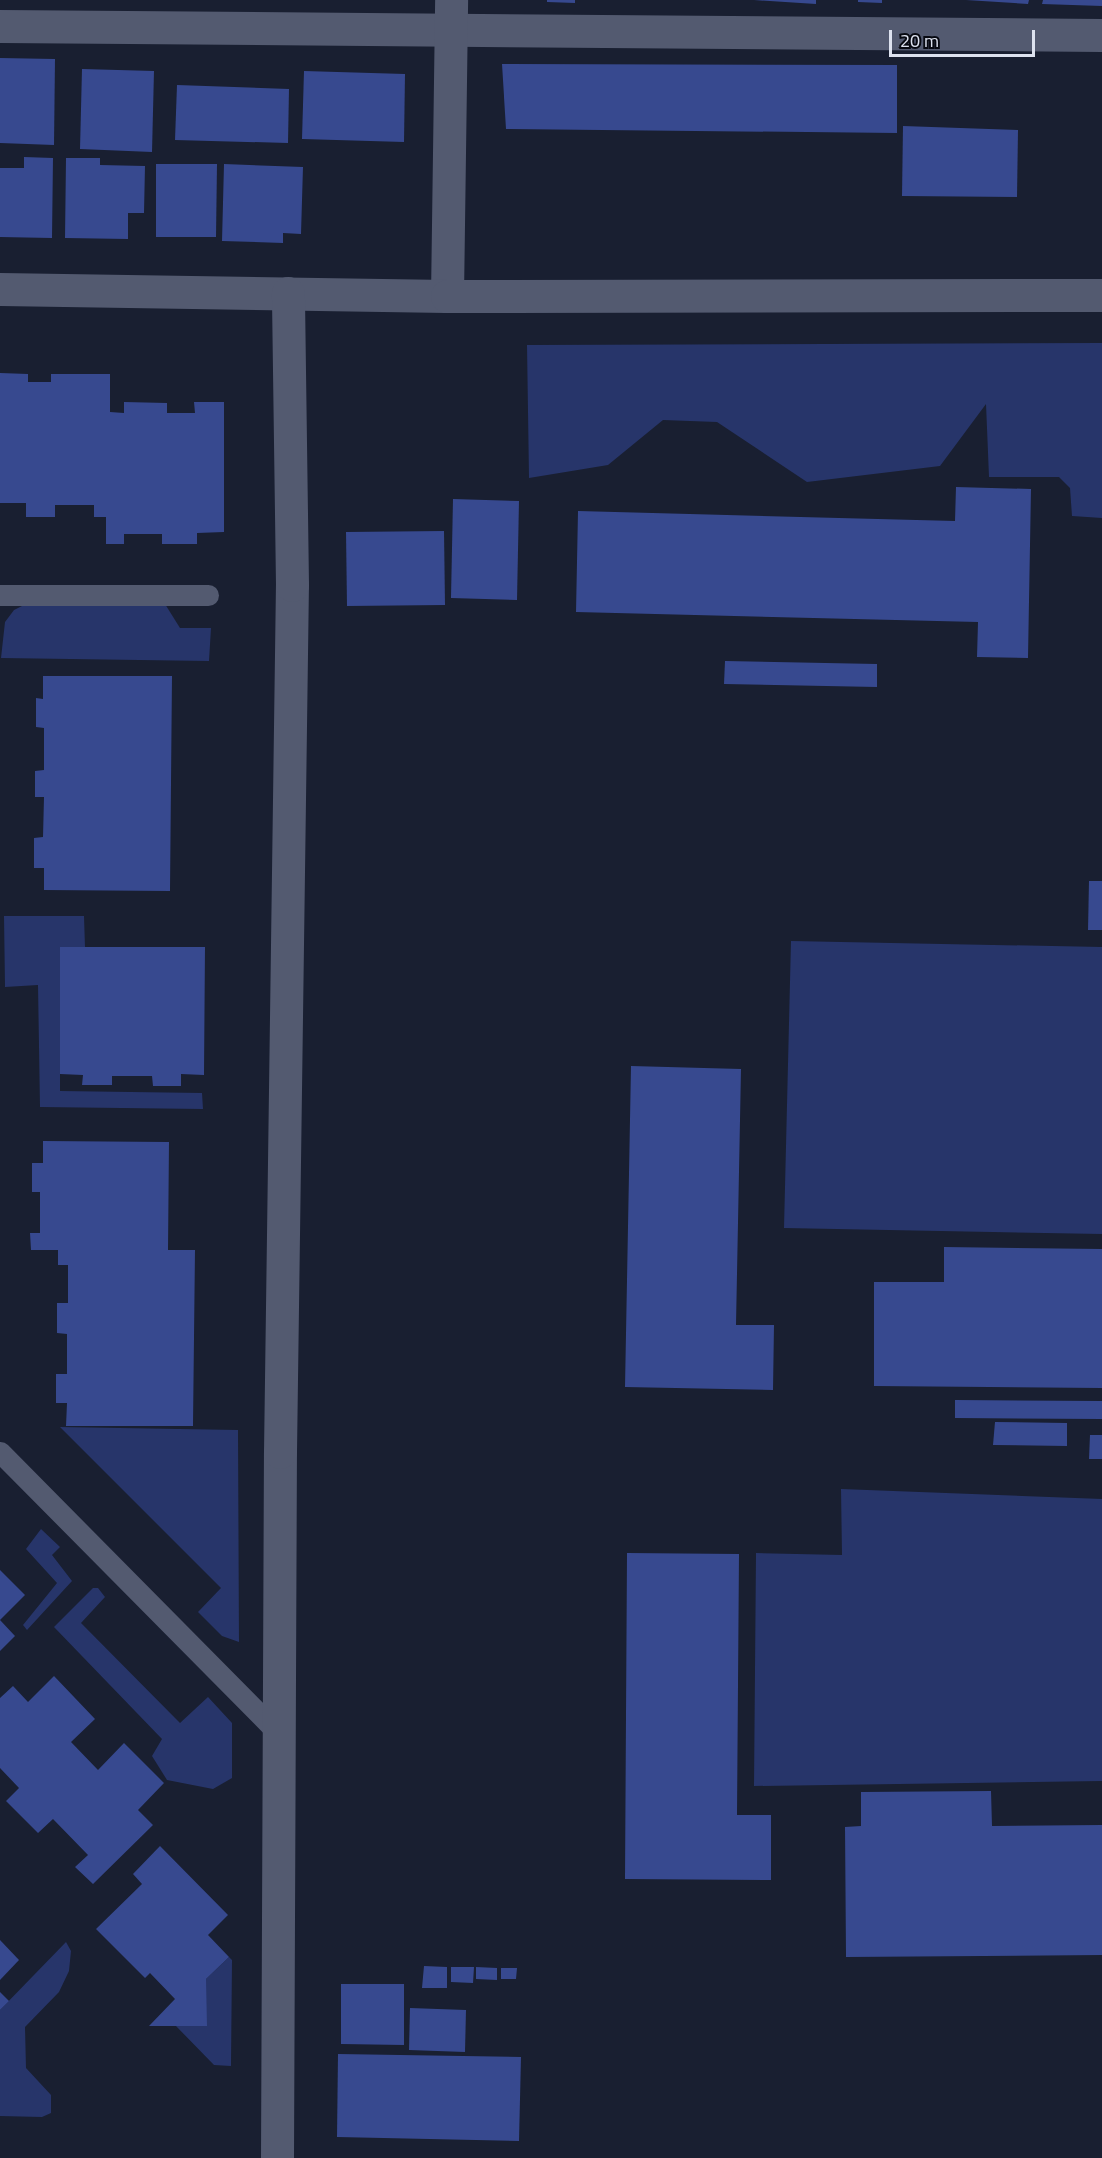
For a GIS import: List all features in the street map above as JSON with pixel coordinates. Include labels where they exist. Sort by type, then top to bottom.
[{"type":"street","points":[[0,26],[452,15],[1102,35]]},
{"type":"street","points":[[447,296],[452,15]]},
{"type":"street","points":[[0,289],[447,296],[1102,295]]},
{"type":"street","points":[[277,2158],[278,1732],[292,585],[288,293]]},
{"type":"lane","points":[[0,595],[207,595]]},
{"type":"lane","points":[[0,1452],[278,1732]]},
{"type":"shaded area","points":[[1102,343],[1102,518],[1072,516],[1070,488],[1059,477],[989,477],[986,404],[940,466],[807,482],[717,422],[663,420],[608,465],[529,478],[527,345]]},
{"type":"shaded area","points":[[28,603],[165,604],[180,628],[211,628],[209,661],[1,658],[5,622],[14,610]]},
{"type":"shaded area","points":[[4,916],[84,916],[85,947],[60,947],[60,1091],[202,1093],[203,1109],[40,1107],[38,985],[5,987]]},
{"type":"shaded area","points":[[791,941],[1102,947],[1102,1234],[784,1228]]},
{"type":"shaded area","points":[[60,1427],[238,1430],[239,1642],[222,1636],[198,1612],[221,1588]]},
{"type":"shaded area","points":[[841,1489],[1102,1499],[1102,1781],[754,1786],[756,1553],[842,1555]]},
{"type":"shaded area","points":[[41,1529],[60,1547],[52,1555],[72,1581],[27,1630],[23,1625],[57,1583],[26,1549]]},
{"type":"shaded area","points":[[93,1588],[98,1588],[105,1597],[81,1623],[180,1723],[208,1697],[232,1723],[232,1778],[213,1789],[167,1780],[152,1756],[162,1739],[54,1627]]},
{"type":"shaded area","points":[[66,1942],[71,1951],[69,1971],[59,1992],[25,2027],[26,2068],[51,2095],[51,2113],[42,2117],[0,2116],[0,2010]]},
{"type":"shaded area","points":[[229,1957],[232,1960],[231,2066],[214,2065],[175,2025],[206,2026],[206,1979]]},
{"type":"building","points":[[547,0],[575,0],[575,3],[547,2]]},
{"type":"building","points":[[754,0],[816,0],[816,4]]},
{"type":"building","points":[[858,0],[882,0],[882,3],[858,2]]},
{"type":"building","points":[[966,0],[1029,0],[1028,4]]},
{"type":"building","points":[[1043,0],[1102,0],[1102,6],[1042,4]]},
{"type":"building","points":[[0,58],[55,59],[54,145],[0,143]]},
{"type":"building","points":[[502,64],[897,65],[897,133],[506,129]]},
{"type":"building","points":[[82,69],[154,71],[152,152],[80,149]]},
{"type":"building","points":[[304,71],[405,74],[404,142],[302,139]]},
{"type":"building","points":[[177,85],[289,89],[288,143],[175,140]]},
{"type":"building","points":[[903,126],[1018,130],[1017,197],[902,196]]},
{"type":"building","points":[[24,157],[53,158],[52,238],[0,237],[0,168],[24,168]]},
{"type":"building","points":[[66,158],[100,158],[100,165],[145,166],[144,213],[128,213],[128,239],[65,238]]},
{"type":"building","points":[[156,164],[217,164],[216,237],[156,237]]},
{"type":"building","points":[[224,164],[303,167],[301,234],[283,233],[283,243],[222,241]]},
{"type":"building","points":[[0,373],[28,374],[28,382],[51,382],[51,374],[110,374],[110,412],[124,413],[124,402],[167,403],[167,413],[195,413],[194,402],[224,402],[224,532],[197,533],[197,544],[162,544],[162,534],[124,534],[124,544],[106,544],[106,517],[94,517],[94,505],[55,505],[55,517],[26,517],[26,503],[0,503]]},
{"type":"building","points":[[956,487],[1031,489],[1028,658],[977,657],[978,622],[576,612],[578,511],[955,521]]},
{"type":"building","points":[[453,499],[519,501],[517,600],[451,598]]},
{"type":"building","points":[[444,531],[445,605],[347,606],[346,532]]},
{"type":"building","points":[[725,661],[877,664],[877,687],[724,684]]},
{"type":"building","points":[[43,676],[172,676],[170,891],[44,890],[44,868],[34,868],[34,838],[43,837],[44,797],[35,797],[35,771],[44,770],[44,728],[36,727],[36,698],[43,699]]},
{"type":"building","points":[[1089,881],[1102,881],[1102,930],[1088,930]]},
{"type":"building","points":[[60,947],[205,947],[204,1075],[181,1074],[181,1086],[153,1086],[152,1076],[112,1076],[112,1085],[82,1085],[83,1075],[60,1074]]},
{"type":"building","points":[[631,1066],[741,1069],[736,1325],[774,1325],[773,1390],[625,1387]]},
{"type":"building","points":[[43,1141],[169,1142],[168,1250],[195,1250],[193,1426],[66,1426],[67,1403],[56,1403],[56,1374],[67,1374],[67,1334],[57,1333],[57,1303],[68,1303],[68,1265],[58,1265],[58,1250],[31,1250],[30,1233],[40,1233],[40,1192],[32,1192],[32,1163],[43,1163]]},
{"type":"building","points":[[944,1247],[1102,1249],[1102,1388],[874,1386],[874,1282],[944,1282]]},
{"type":"building","points":[[955,1400],[1102,1401],[1102,1419],[955,1418]]},
{"type":"building","points":[[995,1422],[1067,1423],[1067,1446],[993,1445]]},
{"type":"building","points":[[1090,1435],[1102,1435],[1102,1459],[1089,1459]]},
{"type":"building","points":[[627,1553],[739,1554],[737,1815],[771,1815],[771,1880],[625,1879]]},
{"type":"building","points":[[0,1570],[25,1595],[0,1620]]},
{"type":"building","points":[[0,1620],[15,1636],[0,1651]]},
{"type":"building","points":[[54,1676],[95,1719],[71,1742],[98,1770],[124,1743],[164,1783],[138,1810],[153,1825],[93,1884],[75,1867],[88,1855],[53,1819],[38,1833],[6,1801],[19,1788],[0,1768],[0,1698],[13,1686],[28,1702]]},
{"type":"building","points":[[991,1791],[992,1826],[1102,1825],[1102,1955],[846,1957],[845,1827],[861,1826],[861,1792]]},
{"type":"building","points":[[160,1846],[228,1915],[208,1935],[229,1957],[206,1979],[207,2026],[149,2026],[175,1999],[150,1973],[145,1978],[96,1929],[142,1884],[133,1874]]},
{"type":"building","points":[[0,1940],[19,1960],[0,1980]]},
{"type":"building","points":[[424,1966],[447,1967],[447,1988],[422,1988]]},
{"type":"building","points":[[451,1967],[474,1967],[473,1983],[451,1982]]},
{"type":"building","points":[[476,1967],[497,1968],[497,1980],[476,1979]]},
{"type":"building","points":[[501,1968],[517,1968],[516,1979],[501,1979]]},
{"type":"building","points":[[341,1984],[404,1984],[404,2045],[341,2044]]},
{"type":"building","points":[[0,1992],[9,2001],[0,2010]]},
{"type":"building","points":[[410,2008],[466,2010],[465,2052],[409,2050]]},
{"type":"building","points":[[338,2054],[521,2057],[519,2141],[337,2137]]}]
